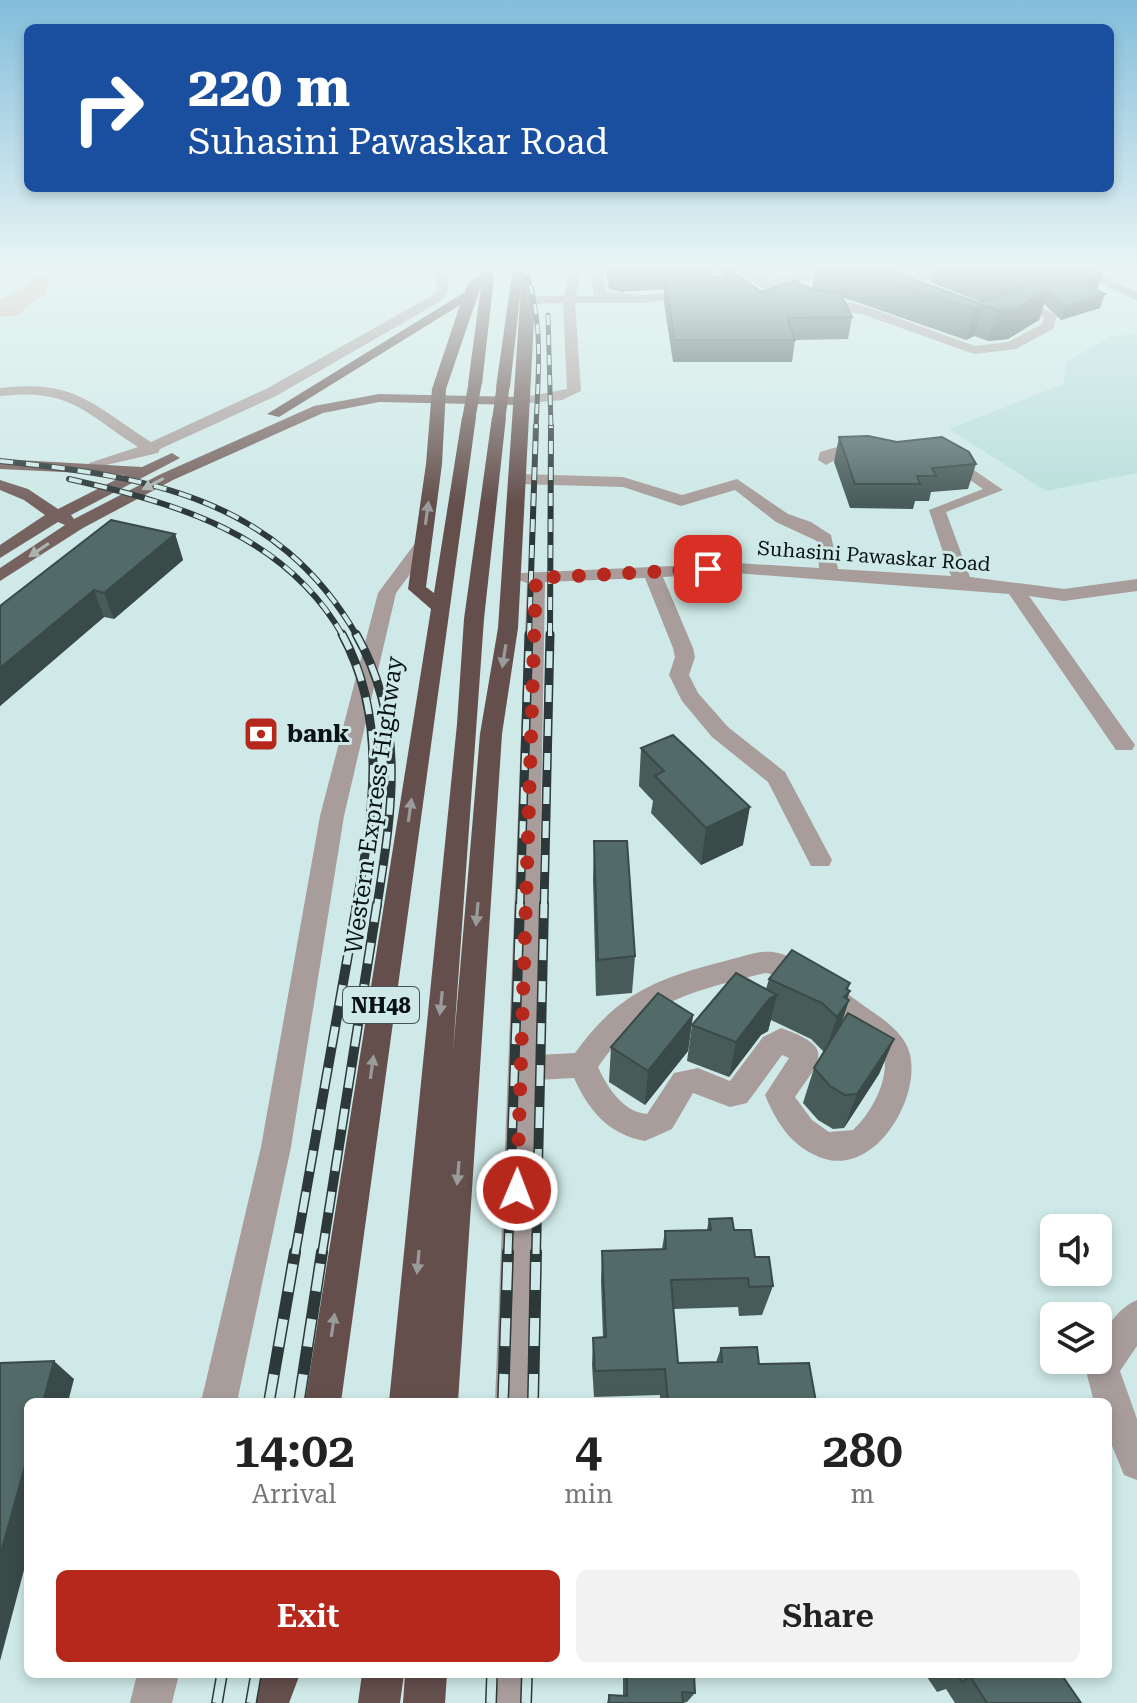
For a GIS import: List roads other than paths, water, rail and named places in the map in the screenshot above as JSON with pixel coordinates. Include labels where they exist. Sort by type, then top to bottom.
[{"type":"highway","points":[[274,414],[386,345]]},
{"type":"highway","points":[[440,607],[417,589],[434,464],[438,395],[454,345]]},
{"type":"highway","name":"Western Express Highway","points":[[324,1398],[479,345]]},
{"type":"highway","name":"NH48","points":[[407,1398],[477,597],[508,345]]},
{"type":"highway","points":[[440,1398],[491,734],[524,578],[519,479],[527,345]]},
{"type":"highway","points":[[477,597],[524,578]]},
{"type":"highway","points":[[268,1703],[277,1678]]},
{"type":"highway","points":[[284,1703],[287,1678]]},
{"type":"highway","points":[[424,1703],[426,1678]]},
{"type":"main road","points":[[0,553],[56,516],[142,471],[274,414],[351,392],[385,388],[438,395]]},
{"type":"main road","points":[[0,576],[77,524],[192,464],[319,409],[379,398],[438,395],[524,398]]},
{"type":"main road","points":[[0,464],[95,466],[142,471]]},
{"type":"main road","points":[[21,464],[0,483],[35,497],[56,516],[77,524]]},
{"type":"street","points":[[95,466],[153,450],[229,417],[354,345]]},
{"type":"street","points":[[524,398],[562,396],[574,391],[572,345]]},
{"type":"street","points":[[931,345],[965,355],[974,350],[1012,345]]},
{"type":"street","points":[[0,392],[34,388],[66,393],[153,450]]},
{"type":"street","points":[[826,460],[830,452],[844,450],[891,458]]},
{"type":"street","points":[[931,454],[952,457],[995,490],[954,501],[936,514],[962,582]]},
{"type":"street","points":[[519,479],[633,482],[659,489],[681,501],[737,484],[782,518],[805,526],[825,539],[829,573]]},
{"type":"street","points":[[220,1398],[276,1147],[332,816],[387,593],[422,546]]},
{"type":"street","name":"Suhasini Pawaskar Road","points":[[524,578],[736,568],[962,582],[1064,595],[1137,585]]},
{"type":"street","points":[[651,571],[683,648],[685,657],[679,675],[689,696],[720,732],[777,777],[820,860]]},
{"type":"street","points":[[513,1398],[520,1069],[524,578]]},
{"type":"street","points":[[1015,589],[1124,745]]},
{"type":"street","points":[[774,962],[824,990],[888,1042],[898,1055],[900,1075],[872,1132],[852,1146],[839,1146],[808,1139],[784,1109],[780,1095],[784,1084],[806,1058],[805,1053],[781,1040],[773,1045],[737,1094],[729,1095],[697,1079],[690,1079],[684,1082],[661,1122],[651,1127],[640,1128],[623,1120],[597,1096],[583,1065],[601,1037],[628,1009],[653,992],[774,962]]},
{"type":"street","points":[[520,1069],[583,1065]]},
{"type":"street","points":[[1110,1398],[1102,1367],[1137,1317]]},
{"type":"street","points":[[1112,1403],[1137,1462]]},
{"type":"street","points":[[151,1703],[157,1678]]},
{"type":"street","points":[[507,1678],[507,1703]]},
{"type":"railway","points":[[536,428],[538,345]]},
{"type":"railway","points":[[549,345],[551,428]]},
{"type":"railway","points":[[529,636],[536,426]]},
{"type":"railway","points":[[550,636],[551,428]]},
{"type":"railway","points":[[0,461],[106,475],[156,486],[203,502],[247,524],[288,552],[325,589],[357,636]]},
{"type":"railway","points":[[69,479],[187,512],[259,548],[291,572],[319,601],[343,636]]},
{"type":"railway","points":[[520,906],[529,634]]},
{"type":"railway","points":[[544,906],[550,634]]},
{"type":"railway","points":[[343,636],[357,667],[372,734],[368,837],[356,906]]},
{"type":"railway","points":[[357,636],[383,701],[389,734],[390,801],[377,906]]},
{"type":"railway","points":[[295,1254],[357,904]]},
{"type":"railway","points":[[322,1254],[377,904]]},
{"type":"railway","points":[[508,1254],[520,904]]},
{"type":"railway","points":[[536,1254],[544,904]]},
{"type":"railway","points":[[270,1398],[295,1252]]},
{"type":"railway","points":[[300,1398],[322,1252]]},
{"type":"railway","points":[[503,1398],[508,1252]]},
{"type":"railway","points":[[533,1398],[536,1252]]},
{"type":"railway","points":[[217,1703],[221,1678]]},
{"type":"railway","points":[[251,1703],[255,1678]]},
{"type":"railway","points":[[491,1703],[492,1678]]},
{"type":"railway","points":[[526,1703],[527,1678]]},
{"type":"place","name":"bank","points":[[261,734]]}]
